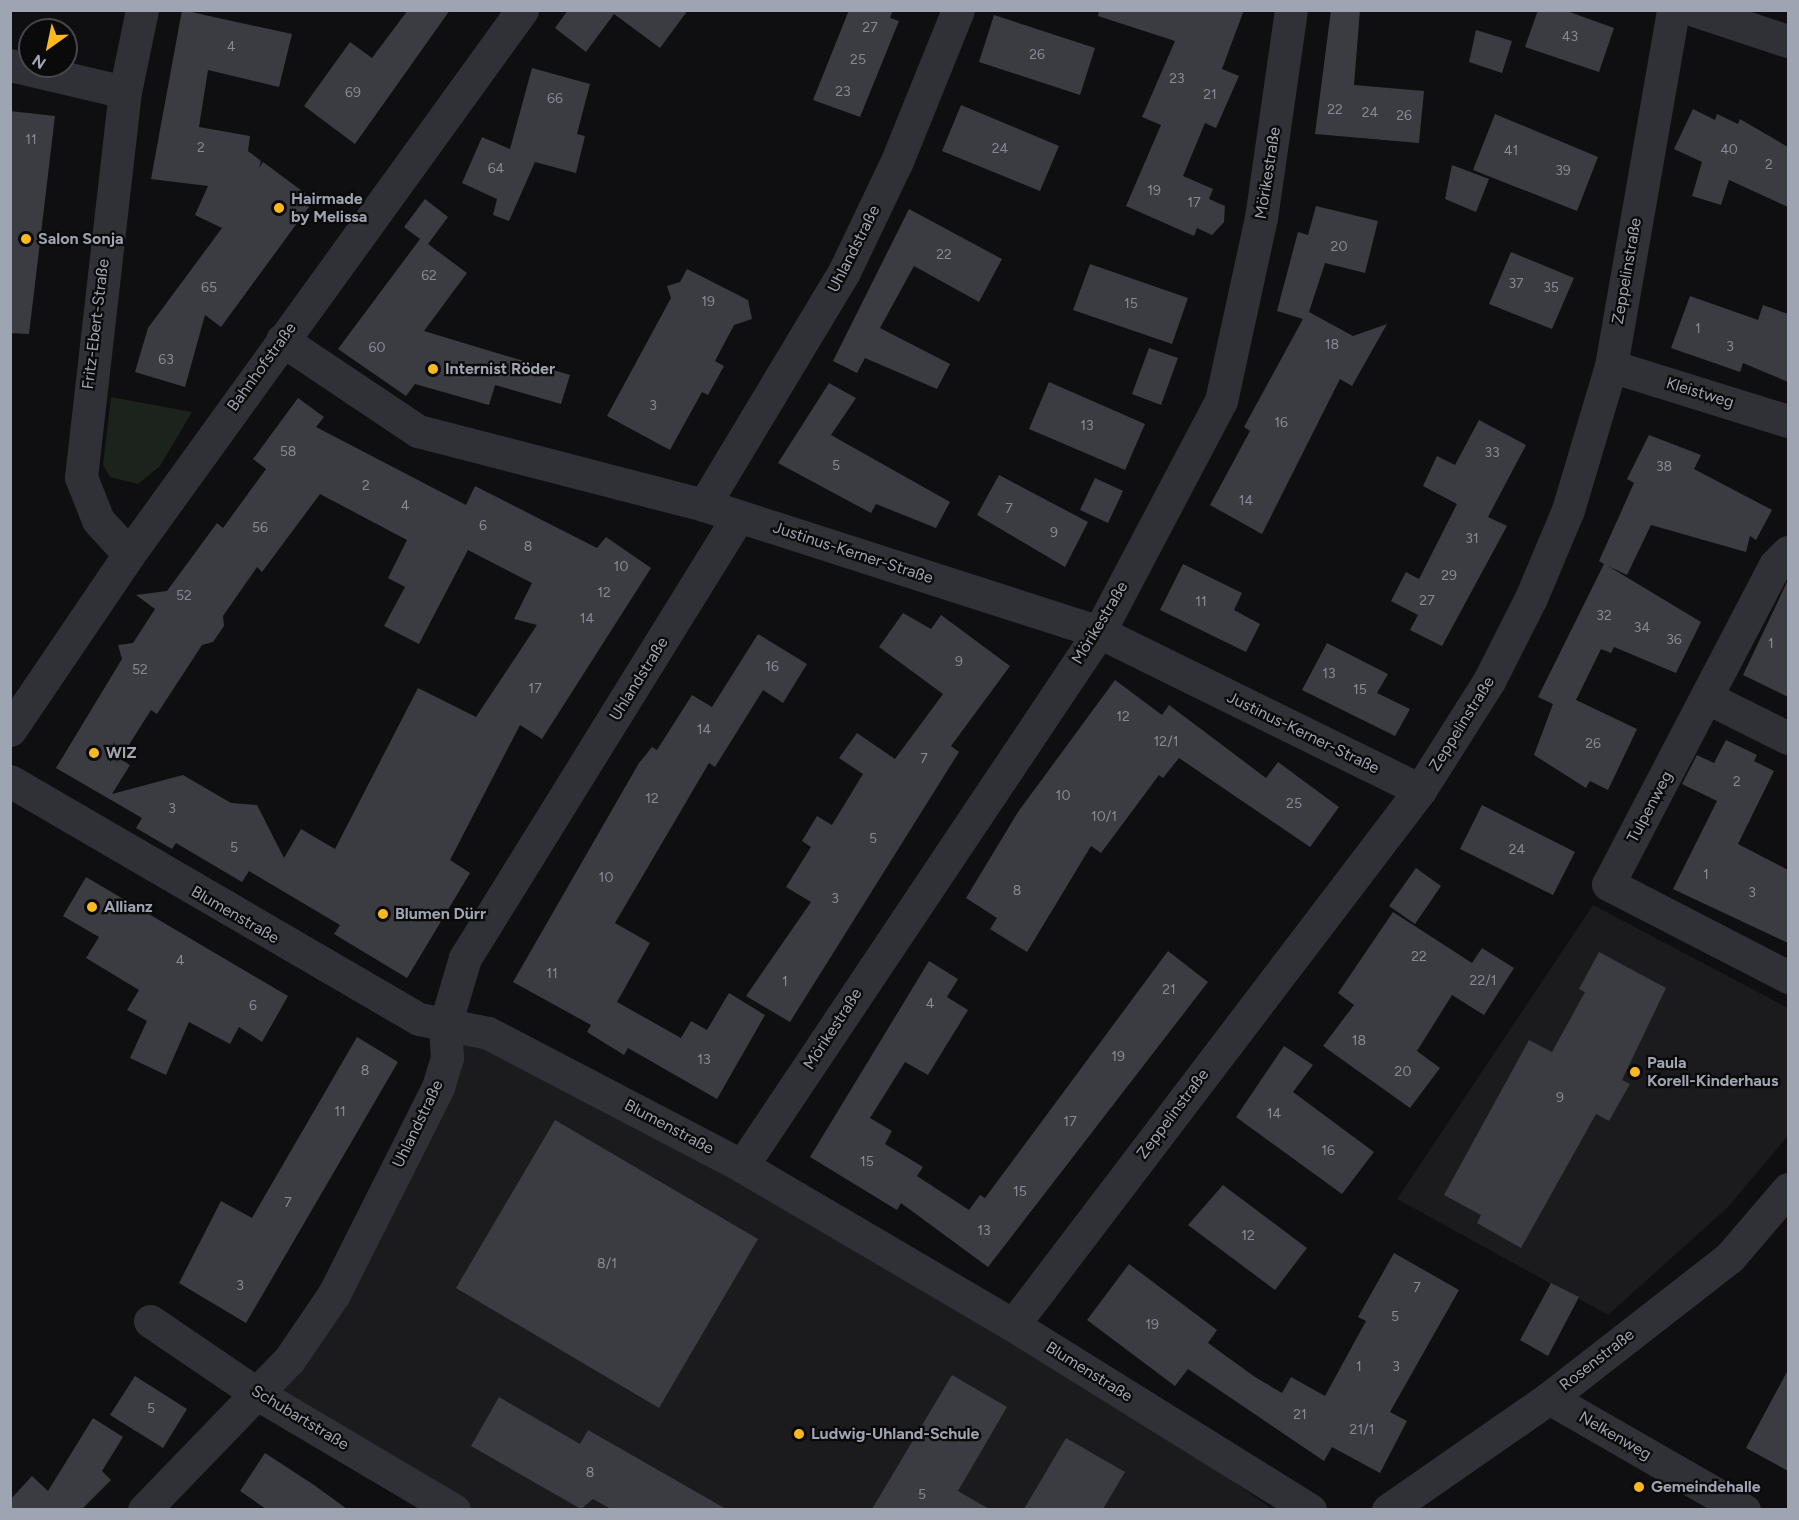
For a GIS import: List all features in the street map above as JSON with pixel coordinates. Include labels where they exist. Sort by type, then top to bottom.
[{"type":"street","name":"Fritz-Ebert-Straße","points":[[129,554],[98,520],[81,477],[125,92],[142,10]]},
{"type":"street","name":"Bahnhofstraße","points":[[10,730],[129,554],[522,10]]},
{"type":"street","name":"Uhlandstraße","points":[[704,504],[844,272],[897,161],[958,10]]},
{"type":"street","name":"Mörikestraße","points":[[742,1166],[1099,632],[1221,401],[1261,218],[1291,10]]},
{"type":"street","name":"Zeppelinstraße","points":[[1013,1325],[1420,790],[1489,681],[1531,598],[1568,510],[1611,366],[1673,10]]},
{"type":"street","points":[[1694,10],[1788,41]]},
{"type":"street","points":[[10,65],[125,92]]},
{"type":"street","name":"Justinus-Kerner-Straße","points":[[282,340],[418,431],[704,504],[738,517],[1099,632],[1420,790]]},
{"type":"street","name":"Kleistweg","points":[[1611,366],[1788,421]]},
{"type":"street","name":"Uhlandstraße","points":[[144,1509],[289,1360],[334,1294],[438,1087],[447,1057],[445,1025],[465,958],[738,517]]},
{"type":"street","name":"Tulpenweg","points":[[1788,552],[1775,565],[1708,698],[1608,884],[1788,977]]},
{"type":"street","points":[[1708,698],[1788,738]]},
{"type":"street","name":"Blumenstraße","points":[[10,781],[419,1019],[497,1037],[742,1166],[1013,1325],[1310,1509]]},
{"type":"street","name":"Rosenstraße","points":[[1388,1509],[1549,1398],[1730,1257],[1788,1189]]},
{"type":"street","name":"Schubartstraße","points":[[150,1321],[256,1393],[454,1509]]},
{"type":"street","name":"Nelkenweg","points":[[1549,1398],[1744,1509]]},
{"type":"shaded area","points":[[111,397],[192,412],[160,466],[138,484],[110,477],[103,465]]},
{"type":"shaded area","name":"Paula Korell-Kinderhaus","points":[[1593,905],[1788,1008],[1788,1136],[1727,1208],[1608,1315],[1397,1199]]},
{"type":"shaded area","points":[[445,1025],[1013,1325],[1272,1509],[454,1509],[256,1393],[438,1087]]},
{"type":"building","points":[[182,10],[292,34],[279,87],[208,70],[199,127],[250,136],[248,151],[261,161],[259,168],[263,162],[314,200],[221,327],[205,315],[185,387],[135,372],[148,328],[222,228],[195,215],[208,186],[151,179]]},
{"type":"building","points":[[408,10],[450,10],[355,144],[304,106],[350,42],[372,58]]},
{"type":"building","points":[[568,10],[688,10],[660,48],[614,14],[586,52],[555,28]]},
{"type":"building","points":[[849,10],[893,10],[890,18],[899,21],[860,117],[813,100]]},
{"type":"building","points":[[1099,10],[1244,10],[1222,69],[1239,76],[1216,128],[1205,123],[1183,176],[1213,189],[1209,199],[1225,206],[1224,222],[1212,235],[1197,228],[1194,236],[1126,206],[1161,125],[1142,117],[1175,41],[1098,16]]},
{"type":"building","points":[[1331,10],[1360,10],[1354,85],[1424,91],[1419,143],[1315,134]]},
{"type":"building","points":[[1538,10],[1564,10],[1614,28],[1599,72],[1525,47]]},
{"type":"building","points":[[994,15],[1095,48],[1080,95],[979,62]]},
{"type":"building","points":[[1476,30],[1512,41],[1502,73],[1469,62]]},
{"type":"building","points":[[532,68],[590,84],[577,134],[585,136],[576,173],[535,162],[509,221],[493,215],[497,199],[462,183],[482,137],[510,149]]},
{"type":"building","points":[[961,105],[1059,146],[1040,191],[942,151]]},
{"type":"building","points":[[1693,109],[1715,120],[1717,114],[1738,124],[1740,119],[1788,147],[1788,207],[1729,180],[1721,205],[1692,196],[1702,162],[1674,149]]},
{"type":"building","points":[[10,111],[55,116],[29,334],[10,333]]},
{"type":"building","points":[[1495,114],[1598,157],[1577,211],[1473,170]]},
{"type":"building","points":[[1452,165],[1489,179],[1476,212],[1445,199]]},
{"type":"building","points":[[425,199],[448,217],[428,244],[467,273],[424,331],[570,375],[561,404],[495,385],[489,405],[415,384],[406,396],[338,349],[420,239],[404,227]]},
{"type":"building","points":[[1316,206],[1378,221],[1365,273],[1325,263],[1309,312],[1353,336],[1387,324],[1352,386],[1340,379],[1262,534],[1210,505],[1250,431],[1244,427],[1303,319],[1277,311],[1298,232],[1308,235]]},
{"type":"building","points":[[909,209],[1002,259],[979,302],[914,266],[880,328],[950,364],[937,389],[865,358],[857,373],[833,361]]},
{"type":"building","points":[[1511,252],[1574,278],[1552,329],[1489,304]]},
{"type":"building","points":[[1090,264],[1188,298],[1172,344],[1073,310]]},
{"type":"building","points":[[687,269],[748,300],[752,319],[734,325],[715,361],[724,366],[708,395],[702,392],[670,450],[607,416],[671,298],[667,286],[680,282]]},
{"type":"building","points":[[1690,296],[1758,320],[1763,305],[1788,314],[1788,382],[1743,363],[1740,372],[1671,348]]},
{"type":"building","points":[[1149,348],[1178,358],[1161,405],[1132,394]]},
{"type":"building","points":[[1049,382],[1145,424],[1125,470],[1029,429]]},
{"type":"building","points":[[829,383],[856,398],[831,435],[950,502],[936,528],[876,504],[871,513],[778,463]]},
{"type":"building","points":[[298,398],[324,417],[316,427],[466,505],[475,486],[597,548],[606,537],[651,568],[542,739],[520,725],[450,860],[470,873],[407,978],[334,934],[340,925],[249,871],[242,882],[176,843],[172,849],[136,828],[142,818],[56,768],[122,659],[118,645],[133,643],[155,609],[136,595],[167,591],[217,523],[223,528],[266,469],[253,459]],"holes":[[[320,494],[407,540],[388,578],[405,587],[384,626],[419,644],[468,550],[532,583],[514,619],[537,625],[476,717],[418,688],[335,849],[301,829],[284,858],[257,805],[231,803],[183,775],[112,794],[130,765],[120,759],[151,710],[157,714],[202,645],[213,642],[224,626],[223,616],[257,567],[262,572]]]},
{"type":"building","points":[[1479,420],[1526,445],[1488,517],[1507,526],[1442,646],[1410,630],[1418,615],[1391,601],[1406,572],[1419,579],[1457,504],[1423,486],[1437,456],[1455,465]]},
{"type":"building","points":[[1649,435],[1701,455],[1694,469],[1772,510],[1756,540],[1750,536],[1746,552],[1651,525],[1627,575],[1608,566],[1701,622],[1676,673],[1614,647],[1611,653],[1601,649],[1576,700],[1637,729],[1608,790],[1590,781],[1586,788],[1534,755],[1553,704],[1538,697],[1604,564],[1599,561],[1634,483],[1627,479]]},
{"type":"building","points":[[999,475],[1088,522],[1065,567],[977,515]]},
{"type":"building","points":[[1095,478],[1123,491],[1108,523],[1080,510]]},
{"type":"building","points":[[1183,564],[1242,593],[1234,610],[1260,624],[1246,652],[1160,610]]},
{"type":"building","points":[[1788,580],[1788,697],[1743,675]]},
{"type":"building","points":[[903,613],[931,629],[941,615],[1010,666],[951,746],[959,752],[790,1022],[746,996],[811,902],[786,887],[811,847],[802,841],[817,816],[832,825],[863,774],[839,758],[857,733],[895,759],[943,694],[879,647]]},
{"type":"building","points":[[758,634],[807,664],[783,703],[763,690],[715,767],[709,763],[615,923],[650,943],[617,1002],[681,1038],[691,1021],[707,1030],[729,993],[765,1015],[717,1099],[628,1048],[624,1055],[587,1032],[591,1025],[513,982],[639,763],[652,747],[657,750],[692,695],[712,707]]},
{"type":"building","points":[[1327,643],[1388,674],[1377,693],[1410,709],[1395,736],[1302,690]]},
{"type":"building","points":[[1115,680],[1162,715],[1169,705],[1266,778],[1278,762],[1339,807],[1310,847],[1179,758],[1163,778],[1159,775],[1101,853],[1091,846],[1027,952],[990,929],[997,918],[966,898],[1018,812]]},
{"type":"building","points":[[1726,740],[1757,755],[1754,761],[1774,771],[1738,844],[1788,870],[1788,943],[1673,889],[1717,801],[1682,784],[1697,755],[1714,763]]},
{"type":"building","points":[[1482,805],[1575,852],[1553,895],[1460,849]]},
{"type":"building","points":[[1416,868],[1441,886],[1415,924],[1389,906]]},
{"type":"building","points":[[86,877],[288,996],[262,1042],[239,1027],[230,1044],[189,1022],[166,1075],[130,1058],[147,1021],[127,1010],[139,990],[86,958],[99,937],[63,916]]},
{"type":"building","points":[[1393,912],[1472,963],[1482,948],[1514,968],[1484,1015],[1452,995],[1417,1051],[1440,1068],[1410,1108],[1323,1046],[1354,1005],[1338,993]]},
{"type":"building","points":[[1168,951],[1208,982],[988,1267],[901,1203],[897,1210],[810,1157],[929,961],[958,979],[947,997],[968,1010],[928,1075],[905,1062],[870,1118],[892,1131],[885,1144],[923,1167],[917,1176],[969,1210],[980,1195],[985,1198]]},
{"type":"building","points":[[1599,952],[1666,988],[1622,1080],[1630,1084],[1609,1121],[1596,1114],[1521,1248],[1477,1223],[1481,1215],[1444,1195],[1529,1040],[1552,1052],[1585,992],[1579,989]]},
{"type":"building","points":[[357,1037],[398,1062],[246,1323],[179,1283],[221,1201],[252,1218]]},
{"type":"building","points":[[1284,1046],[1313,1065],[1293,1092],[1374,1152],[1342,1194],[1236,1117]]},
{"type":"building","points":[[555,1120],[758,1239],[659,1408],[456,1288]]},
{"type":"building","points":[[1223,1185],[1307,1248],[1275,1290],[1188,1225]]},
{"type":"building","points":[[1394,1253],[1459,1290],[1390,1412],[1407,1421],[1380,1473],[1332,1447],[1324,1461],[1188,1369],[1175,1386],[1087,1320],[1129,1264],[1217,1330],[1208,1343],[1255,1377],[1282,1393],[1291,1377],[1325,1396],[1366,1321],[1358,1317]]},
{"type":"building","points":[[1551,1283],[1579,1297],[1548,1356],[1520,1340]]},
{"type":"building","points":[[1788,1370],[1788,1471],[1746,1448]]},
{"type":"building","points":[[952,1375],[1007,1407],[958,1491],[989,1509],[872,1509]]},
{"type":"building","points":[[135,1376],[187,1409],[163,1448],[110,1415]]},
{"type":"building","points":[[499,1397],[580,1444],[588,1430],[726,1509],[611,1509],[593,1499],[581,1509],[471,1446]]},
{"type":"building","points":[[93,1418],[123,1437],[102,1471],[111,1480],[82,1509],[10,1509],[10,1500],[32,1476],[48,1491]]},
{"type":"building","points":[[1066,1438],[1125,1472],[1103,1509],[1024,1509]]},
{"type":"building","points":[[265,1453],[347,1509],[266,1509],[240,1491]]},
{"type":"place","name":"Hairmade by Melissa","points":[[279,208]]},
{"type":"place","name":"Salon Sonja","points":[[26,239]]},
{"type":"place","name":"Internist Röder","points":[[433,369]]},
{"type":"place","name":"WIZ","points":[[94,753]]},
{"type":"place","name":"Allianz","points":[[92,907]]},
{"type":"place","name":"Blumen Dürr","points":[[383,914]]},
{"type":"place","name":"Paula Korell-Kinderhaus","points":[[1635,1072]]},
{"type":"place","name":"Ludwig-Uhland-Schule","points":[[799,1434]]},
{"type":"place","name":"Gemeindehalle","points":[[1639,1487]]}]
